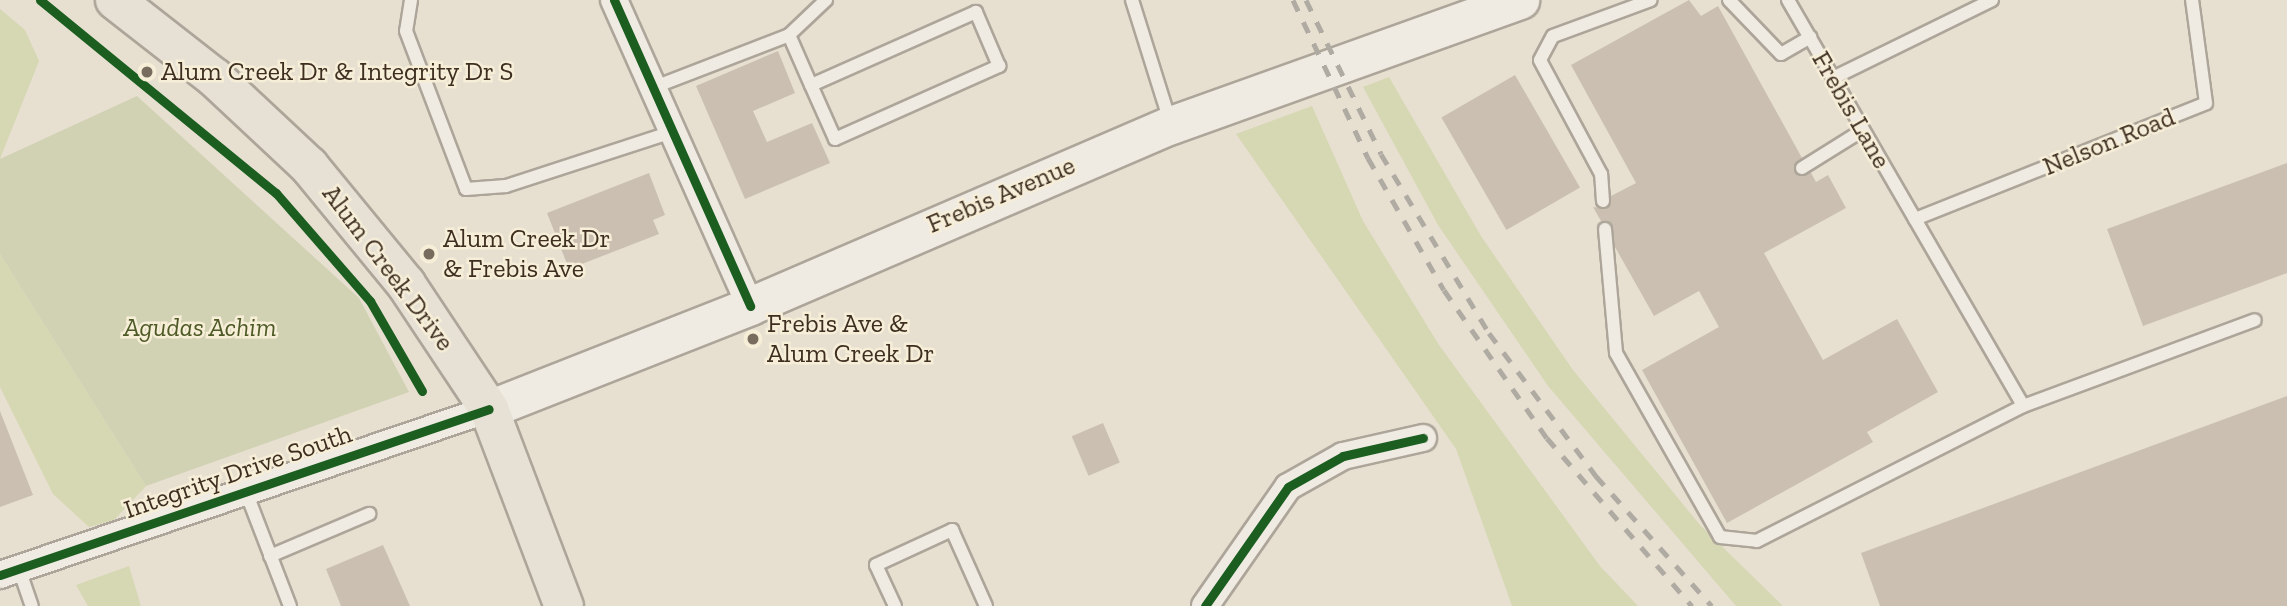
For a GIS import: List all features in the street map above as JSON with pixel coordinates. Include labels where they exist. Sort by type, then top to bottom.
[{"type":"main road","name":"Frebis Avenue","points":[[489,409],[750,306],[1171,125],[1520,0]]},
{"type":"main road","name":"Alum Creek Drive","points":[[117,1],[215,78],[309,166],[398,274],[489,409],[564,606]]},
{"type":"street","points":[[614,0],[750,306]]},
{"type":"street","name":"Integrity Drive South","points":[[9,572],[489,409]]},
{"type":"street","points":[[1205,606],[1288,487],[1343,456],[1423,439]]},
{"type":"lane","points":[[411,0],[406,31],[466,189],[506,186],[672,132]]},
{"type":"lane","points":[[652,88],[789,35],[826,0]]},
{"type":"lane","points":[[1132,0],[1171,125]]},
{"type":"lane","points":[[1603,201],[1601,174],[1540,60],[1553,36],[1651,0]]},
{"type":"lane","points":[[1729,0],[1781,54],[1810,37]]},
{"type":"lane","name":"Frebis Lane","points":[[1788,0],[2023,405]]},
{"type":"lane","points":[[1833,78],[1992,0]]},
{"type":"lane","name":"Nelson Road","points":[[1915,219],[2206,103],[2192,0]]},
{"type":"lane","points":[[789,35],[811,85],[835,139],[999,66],[976,12],[811,85]]},
{"type":"lane","points":[[1802,168],[1863,130]]},
{"type":"lane","points":[[1605,229],[1616,353],[1720,537],[1757,541],[2023,405],[2255,320]]},
{"type":"lane","points":[[246,492],[290,606]]},
{"type":"lane","points":[[270,556],[369,514]]},
{"type":"lane","points":[[895,606],[876,565],[952,530],[986,606]]},
{"type":"lane","points":[[9,572],[32,606]]},
{"type":"green space","points":[[0,9],[25,30],[39,61],[0,159]]},
{"type":"green space","points":[[1389,77],[1481,236],[1573,370],[1700,525],[1783,606],[1736,606],[1548,386],[1438,225],[1363,87]]},
{"type":"green space","name":"Agudas Achim","points":[[137,96],[359,298],[409,392],[146,486],[0,254],[0,159]]},
{"type":"green space","points":[[1312,106],[1363,221],[1439,345],[1600,566],[1638,606],[1512,606],[1456,449],[1236,134]]},
{"type":"green space","points":[[0,254],[146,486],[114,520],[89,527],[53,494],[0,387]]},
{"type":"green space","points":[[129,566],[141,606],[88,606],[76,585]]},
{"type":"building","points":[[1689,0],[1701,16],[1718,6],[1802,158],[1795,173],[1811,173],[1816,182],[1828,175],[1846,208],[1764,253],[1823,360],[1897,319],[1938,392],[1867,432],[1873,442],[1727,523],[1642,370],[1719,327],[1699,291],[1654,316],[1615,247],[1612,225],[1601,221],[1593,207],[1607,209],[1611,196],[1636,183],[1571,65]]},
{"type":"building","points":[[778,51],[795,93],[753,111],[767,142],[812,123],[830,163],[745,199],[696,86]]},
{"type":"building","points":[[1515,75],[1580,188],[1506,230],[1441,118]]},
{"type":"building","points":[[2287,163],[2287,273],[2143,326],[2107,229]]},
{"type":"building","points":[[649,173],[665,215],[653,220],[659,234],[569,269],[547,213]]},
{"type":"building","points":[[2287,396],[2287,606],[1880,606],[1861,553]]},
{"type":"building","points":[[0,411],[33,495],[0,507]]},
{"type":"building","points":[[1103,423],[1120,463],[1089,476],[1072,436]]},
{"type":"building","points":[[383,545],[410,606],[341,606],[326,569]]},
{"type":"railway","points":[[1293,0],[1368,158],[1444,290],[1547,438],[1692,606]]},
{"type":"railway","points":[[1306,0],[1381,154],[1489,333],[1596,476],[1712,606]]},
{"type":"cycle path","points":[[40,0],[276,193],[370,301],[422,391]]},
{"type":"cycle path","points":[[614,0],[750,306]]},
{"type":"cycle path","points":[[0,575],[489,409]]},
{"type":"cycle path","points":[[1205,606],[1288,487],[1343,456],[1423,438]]},
{"type":"place","name":"Alum Creek Dr & Integrity Dr S","points":[[147,72]]},
{"type":"place","name":"Alum Creek Dr & Frebis Ave","points":[[429,254]]},
{"type":"place","name":"Frebis Ave & Alum Creek Dr","points":[[753,339]]}]
